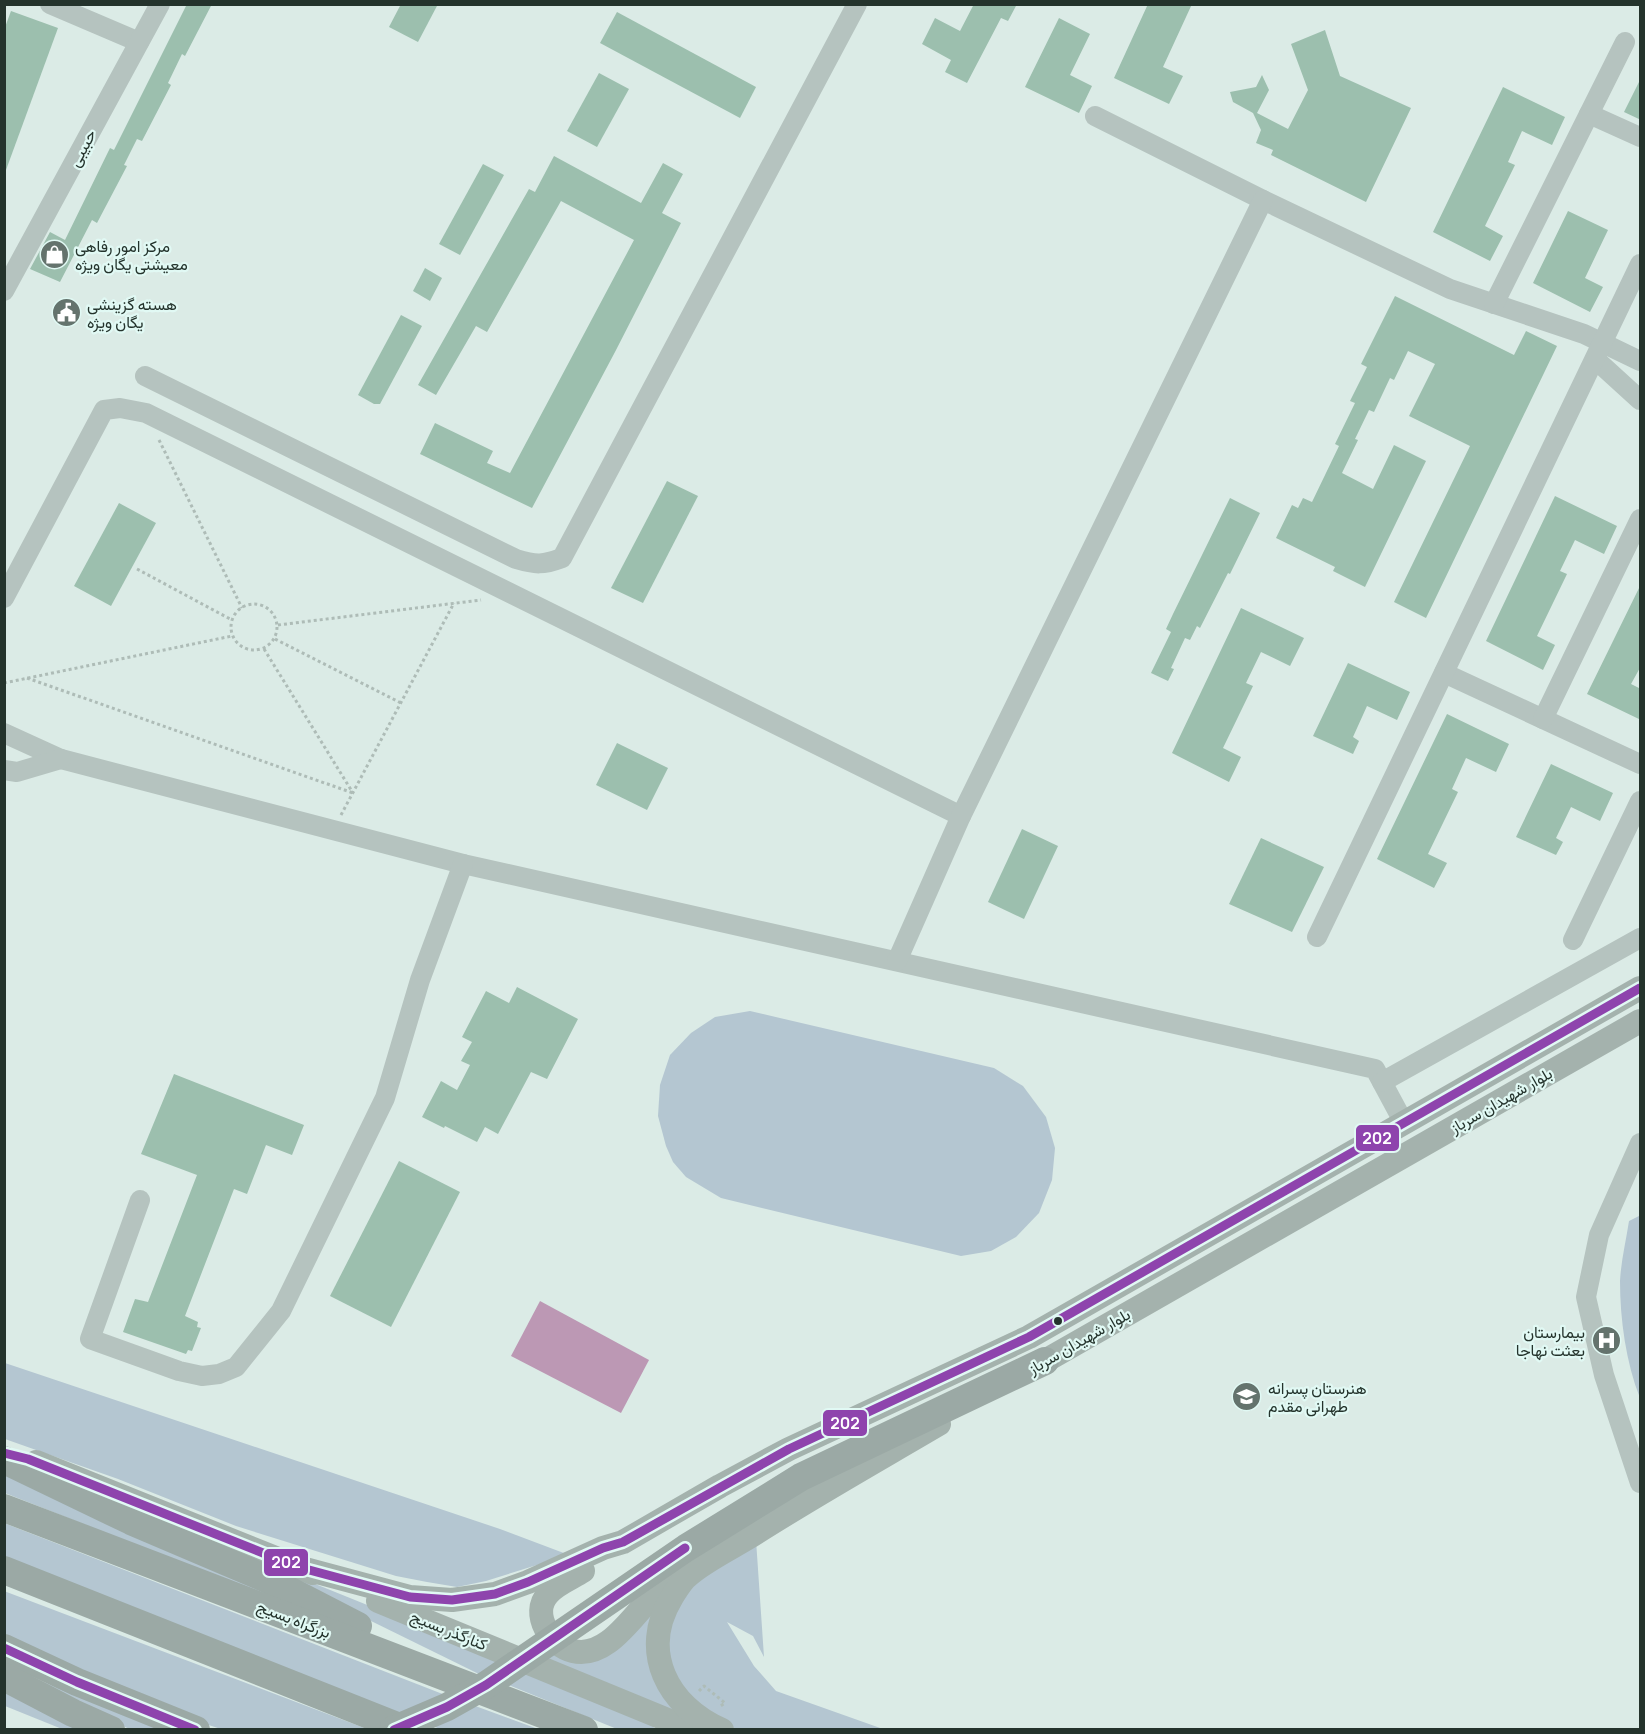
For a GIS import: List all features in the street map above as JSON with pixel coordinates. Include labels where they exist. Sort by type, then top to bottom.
[{"type":"highway","points":[[393,1730],[447,1707],[486,1684],[686,1548],[801,1477],[1045,1361]]},
{"type":"highway","points":[[4,1460],[131,1521],[267,1579],[409,1653],[457,1681]]},
{"type":"highway","name":"بزرگراه بسیج","points":[[4,1508],[584,1730]]},
{"type":"highway","points":[[4,1570],[407,1730]]},
{"type":"highway","points":[[4,1648],[77,1682],[196,1730]]},
{"type":"highway","points":[[4,1677],[111,1730]]},
{"type":"main road","name":"بلوار شهیدان سرباز","points":[[298,1567],[410,1597],[452,1600],[495,1594],[528,1582],[603,1548],[623,1542],[789,1449],[1029,1337],[1641,988]]},
{"type":"main road","name":"بلوار شهیدان سرباز","points":[[722,1730],[699,1718],[680,1701],[667,1683],[660,1665],[657,1649],[662,1618],[675,1592],[688,1575],[764,1527],[1045,1361],[1641,1021]]},
{"type":"main road","name":"کنارگذر بسیج","points":[[4,1453],[28,1459],[298,1567],[692,1730]]},
{"type":"main road","points":[[623,1542],[613,1552],[548,1593],[541,1604],[541,1615],[547,1631],[557,1644],[573,1651],[594,1650],[615,1636],[655,1594],[672,1582],[688,1575]]},
{"type":"street","points":[[50,4],[139,42]]},
{"type":"street","name":"حبیبی","points":[[4,291],[160,4]]},
{"type":"street","points":[[145,376],[516,559],[533,564],[547,564],[562,558],[857,4]]},
{"type":"street","points":[[1494,304],[1625,42]]},
{"type":"street","points":[[1589,114],[1641,137]]},
{"type":"street","points":[[1095,116],[1263,200],[1450,289],[1584,334],[1641,400]]},
{"type":"street","points":[[897,961],[961,816],[1263,200]]},
{"type":"street","points":[[1317,937],[1641,264]]},
{"type":"street","points":[[1599,351],[1641,361]]},
{"type":"street","points":[[4,598],[104,410],[120,408],[146,413],[961,816]]},
{"type":"street","points":[[1543,719],[1641,519]]},
{"type":"street","points":[[1444,673],[1641,764]]},
{"type":"street","points":[[4,733],[62,759],[463,864],[1375,1068],[1404,1123]]},
{"type":"street","points":[[4,770],[17,772],[62,759]]},
{"type":"street","points":[[1573,940],[1641,801]]},
{"type":"street","points":[[140,1200],[90,1339],[179,1371],[202,1376],[219,1374],[236,1367],[281,1311],[385,1098],[420,980],[463,864]]},
{"type":"street","points":[[1382,1082],[1641,938]]},
{"type":"street","points":[[1641,1143],[1599,1235],[1586,1297],[1604,1375],[1641,1483]]},
{"type":"path","points":[[146,413],[242,608]]},
{"type":"path","points":[[137,569],[232,620]]},
{"type":"path","points":[[278,625],[515,596]]},
{"type":"path","points":[[333,830],[454,603]]},
{"type":"path","points":[[249,604],[265,606],[271,611],[278,625],[275,639],[264,649],[249,650],[236,642],[232,636],[232,620],[242,608],[249,604]]},
{"type":"path","points":[[4,683],[232,636]]},
{"type":"path","points":[[275,639],[401,703]]},
{"type":"path","points":[[264,649],[353,793]]},
{"type":"path","points":[[27,678],[353,793]]},
{"type":"path","points":[[704,1686],[725,1703]]},
{"type":"shaded area","points":[[750,1011],[994,1068],[1023,1086],[1046,1117],[1055,1148],[1052,1180],[1039,1213],[1016,1237],[991,1251],[961,1256],[721,1198],[686,1177],[673,1162],[658,1116],[660,1085],[670,1055],[691,1033],[715,1017]]},
{"type":"shaded area","points":[[1640,1216],[1640,1398],[1625,1341],[1620,1281],[1629,1221]]},
{"type":"shaded area","points":[[540,1301],[649,1360],[621,1413],[511,1356]]},
{"type":"shaded area","points":[[5,1363],[500,1529],[569,1555],[486,1581],[457,1587],[396,1576],[236,1526],[118,1479],[5,1439]]},
{"type":"shaded area","points":[[4,1469],[363,1635],[5,1493]]},
{"type":"shaded area","points":[[4,1523],[538,1729],[440,1729],[5,1561]]},
{"type":"shaded area","points":[[204,1539],[506,1661],[483,1676]]},
{"type":"shaded area","points":[[756,1540],[764,1657],[753,1636],[727,1622],[754,1666],[776,1691],[883,1729],[737,1729],[716,1721],[674,1683],[666,1629],[691,1582]]},
{"type":"shaded area","points":[[4,1591],[367,1729],[224,1730],[190,1719],[5,1638]]},
{"type":"shaded area","points":[[660,1605],[678,1706],[669,1714],[541,1658],[551,1651],[562,1657]]},
{"type":"shaded area","points":[[5,1667],[164,1729],[130,1729],[103,1718]]},
{"type":"shaded area","points":[[525,1668],[660,1723],[652,1729],[617,1729],[504,1683]]},
{"type":"shaded area","points":[[4,1686],[89,1729],[62,1729],[5,1706]]},
{"type":"building","points":[[187,4],[212,4],[185,56],[182,54],[168,83],[171,85],[142,141],[137,139],[124,165],[127,166],[97,223],[92,220],[60,282],[30,269],[50,232],[65,240],[110,148],[114,150]]},
{"type":"building","points":[[401,4],[438,4],[418,42],[389,27]]},
{"type":"building","points":[[974,4],[1017,4],[1008,21],[1001,18],[967,83],[945,72],[951,60],[922,44],[935,18],[960,31]]},
{"type":"building","points":[[1148,4],[1192,4],[1163,67],[1183,76],[1169,104],[1114,78]]},
{"type":"building","points":[[11,11],[58,28],[6,170],[4,170],[4,30]]},
{"type":"building","points":[[617,12],[756,87],[740,118],[600,43]]},
{"type":"building","points":[[1059,18],[1090,34],[1070,75],[1092,86],[1079,113],[1025,87]]},
{"type":"building","points":[[1325,30],[1340,76],[1411,108],[1366,202],[1271,155],[1273,150],[1256,143],[1261,130],[1253,113],[1233,102],[1230,92],[1256,87],[1262,75],[1269,90],[1257,113],[1288,129],[1308,90],[1291,44]]},
{"type":"building","points":[[599,73],[629,89],[597,147],[567,131]]},
{"type":"building","points":[[1641,78],[1641,120],[1624,112]]},
{"type":"building","points":[[1503,87],[1565,117],[1552,145],[1522,131],[1508,162],[1515,165],[1485,226],[1503,236],[1490,261],[1433,232]]},
{"type":"building","points":[[554,156],[641,203],[663,163],[683,174],[662,213],[681,223],[532,508],[420,454],[435,423],[493,451],[487,463],[510,473],[634,240],[561,201],[487,332],[476,326],[436,395],[418,385],[529,189],[535,192]]},
{"type":"building","points":[[483,164],[504,175],[460,255],[439,244]]},
{"type":"building","points":[[1568,211],[1608,230],[1585,278],[1603,287],[1590,312],[1533,283]]},
{"type":"building","points":[[425,268],[442,278],[430,301],[413,291]]},
{"type":"building","points":[[1395,296],[1514,355],[1526,331],[1557,346],[1426,618],[1394,602],[1470,446],[1409,416],[1435,364],[1408,351],[1394,380],[1390,378],[1374,412],[1369,410],[1342,473],[1373,489],[1394,445],[1426,461],[1365,587],[1333,571],[1335,567],[1276,538],[1292,505],[1298,508],[1303,498],[1312,502],[1339,446],[1335,444],[1355,403],[1350,401],[1367,367],[1361,364]]},
{"type":"building","points":[[401,315],[422,326],[380,404],[374,404],[358,395]]},
{"type":"building","points":[[667,481],[698,496],[643,603],[611,588]]},
{"type":"building","points":[[1555,496],[1617,526],[1604,554],[1575,540],[1560,571],[1567,574],[1537,636],[1555,645],[1543,670],[1486,641]]},
{"type":"building","points":[[1230,498],[1260,513],[1200,628],[1197,626],[1190,640],[1185,638],[1171,668],[1174,669],[1168,681],[1151,673],[1171,632],[1166,629]]},
{"type":"building","points":[[119,503],[156,523],[111,606],[74,586]]},
{"type":"building","points":[[1641,584],[1641,666],[1631,684],[1641,689],[1641,720],[1587,694]]},
{"type":"building","points":[[1241,608],[1304,638],[1290,666],[1261,652],[1246,683],[1253,686],[1223,748],[1241,757],[1229,782],[1172,753]]},
{"type":"building","points":[[1348,663],[1410,692],[1397,720],[1367,706],[1353,737],[1359,741],[1353,754],[1313,736]]},
{"type":"building","points":[[1447,714],[1509,744],[1496,772],[1466,758],[1452,789],[1458,792],[1428,854],[1447,863],[1434,888],[1377,859]]},
{"type":"building","points":[[617,743],[668,768],[647,810],[596,785]]},
{"type":"building","points":[[1551,764],[1613,793],[1600,821],[1571,807],[1556,838],[1563,842],[1556,855],[1516,837]]},
{"type":"building","points":[[1022,829],[1058,846],[1024,919],[988,902]]},
{"type":"building","points":[[1261,838],[1324,867],[1292,932],[1229,904]]},
{"type":"building","points":[[517,987],[578,1019],[547,1079],[531,1072],[498,1134],[485,1127],[477,1142],[422,1117],[441,1081],[457,1090],[470,1065],[461,1061],[472,1042],[462,1037],[486,991],[509,1003]]},
{"type":"building","points":[[174,1074],[304,1125],[292,1155],[266,1145],[247,1194],[234,1189],[185,1316],[198,1322],[197,1327],[201,1328],[192,1351],[188,1350],[186,1354],[123,1332],[135,1299],[148,1302],[197,1175],[141,1154]]},
{"type":"building","points":[[399,1161],[460,1192],[391,1327],[330,1296]]},
{"type":"transit line","name":"202","points":[[4,1453],[28,1459],[298,1567],[410,1597],[452,1600],[495,1594],[528,1582],[603,1548],[623,1542],[789,1449],[1029,1337],[1640,988]]},
{"type":"transit line","name":"202","points":[[394,1730],[447,1707],[486,1685],[685,1548]]},
{"type":"transit line","name":"202","points":[[4,1648],[77,1682],[195,1730]]},
{"type":"place","name":"مرکز امور رفاهی معیشتی یگان ویژه","points":[[54,255]]},
{"type":"place","name":"هسته گزینشی یگان ویژه","points":[[66,313]]},
{"type":"place","name":"بیمارستان بعثت نهاجا","points":[[1606,1341]]},
{"type":"place","name":"هنرستان پسرانه طهرانی مقدم","points":[[1247,1397]]}]
